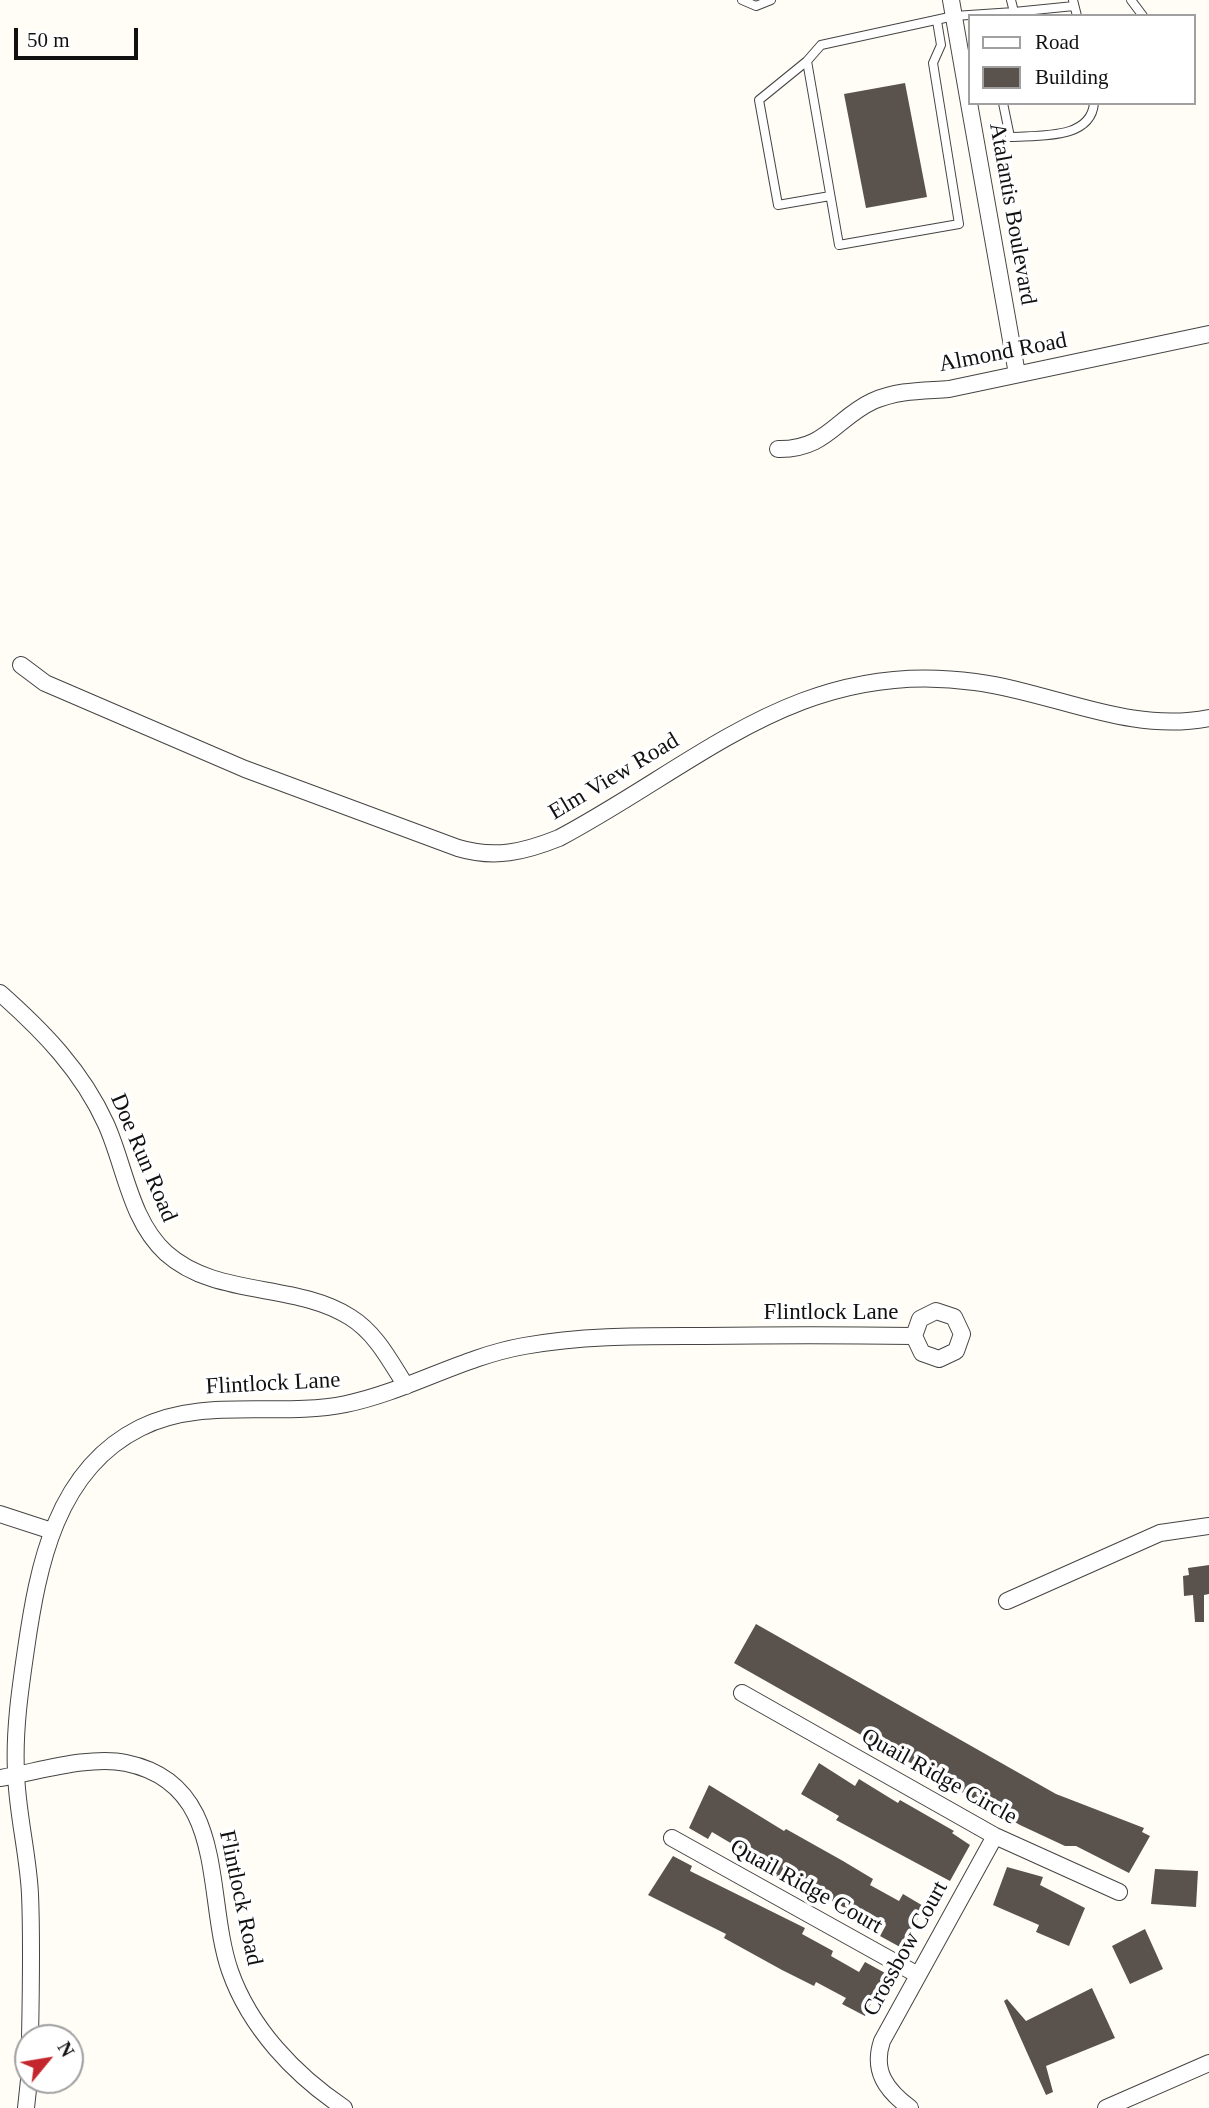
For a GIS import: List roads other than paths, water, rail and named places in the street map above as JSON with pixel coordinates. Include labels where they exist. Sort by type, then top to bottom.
[{"type":"street","name":"Atalantis Boulevard","points":[[953,8],[968,97]]},
{"type":"street","name":"Atalantis Boulevard","points":[[969,105],[1017,374]]},
{"type":"street","name":"Almond Road","points":[[778,449],[797,450],[821,439],[870,403],[894,393],[911,389],[948,389],[1209,334]]},
{"type":"street","name":"Elm View Road","points":[[21,666],[45,683],[245,769],[458,848],[488,854],[527,851],[559,838],[747,724],[788,706],[856,685],[921,678],[975,681],[1096,713],[1170,722],[1209,718]]},
{"type":"street","name":"Doe Run Road","points":[[0,993],[46,1038],[81,1078],[107,1126],[142,1221],[166,1253],[182,1265],[208,1277],[327,1306],[349,1316],[380,1344],[406,1386]]},
{"type":"street","name":"Flintlock Lane","points":[[8,1776],[15,1742],[27,1639],[40,1571],[52,1531],[70,1493],[102,1453],[140,1428],[187,1412],[308,1409],[345,1404],[406,1386],[482,1356],[571,1340],[619,1336],[914,1336]]},
{"type":"street","points":[[0,1514],[52,1531]]},
{"type":"street","points":[[1007,1601],[1160,1533],[1209,1526]]},
{"type":"street","name":"Quail Ridge Circle","points":[[742,1693],[995,1836],[1119,1892]]},
{"type":"street","name":"Flintlock Road","points":[[8,1776],[111,1761],[142,1768],[175,1787],[196,1814],[204,1831],[221,1938],[242,1998],[262,2031],[288,2063],[319,2091],[344,2108]]},
{"type":"street","points":[[8,1776],[30,1896],[30,2024]]},
{"type":"street","name":"Crossbow Court","points":[[910,2108],[887,2088],[878,2066],[878,2053],[995,1836]]},
{"type":"street","name":"Quail Ridge Court","points":[[672,1838],[918,1975]]},
{"type":"street","points":[[1106,2108],[1209,2063]]},
{"type":"lane","points":[[742,0],[756,6],[771,0]]},
{"type":"lane","points":[[1011,0],[1014,12]]},
{"type":"lane","points":[[993,14],[1074,3]]},
{"type":"lane","points":[[830,196],[778,205],[759,100],[807,61],[821,45],[937,21],[953,8],[979,14]]},
{"type":"lane","points":[[807,61],[839,245],[959,224],[933,63],[941,45],[937,21]]},
{"type":"lane","points":[[1003,105],[1010,137],[1079,129],[1093,114],[1094,105]]}]
